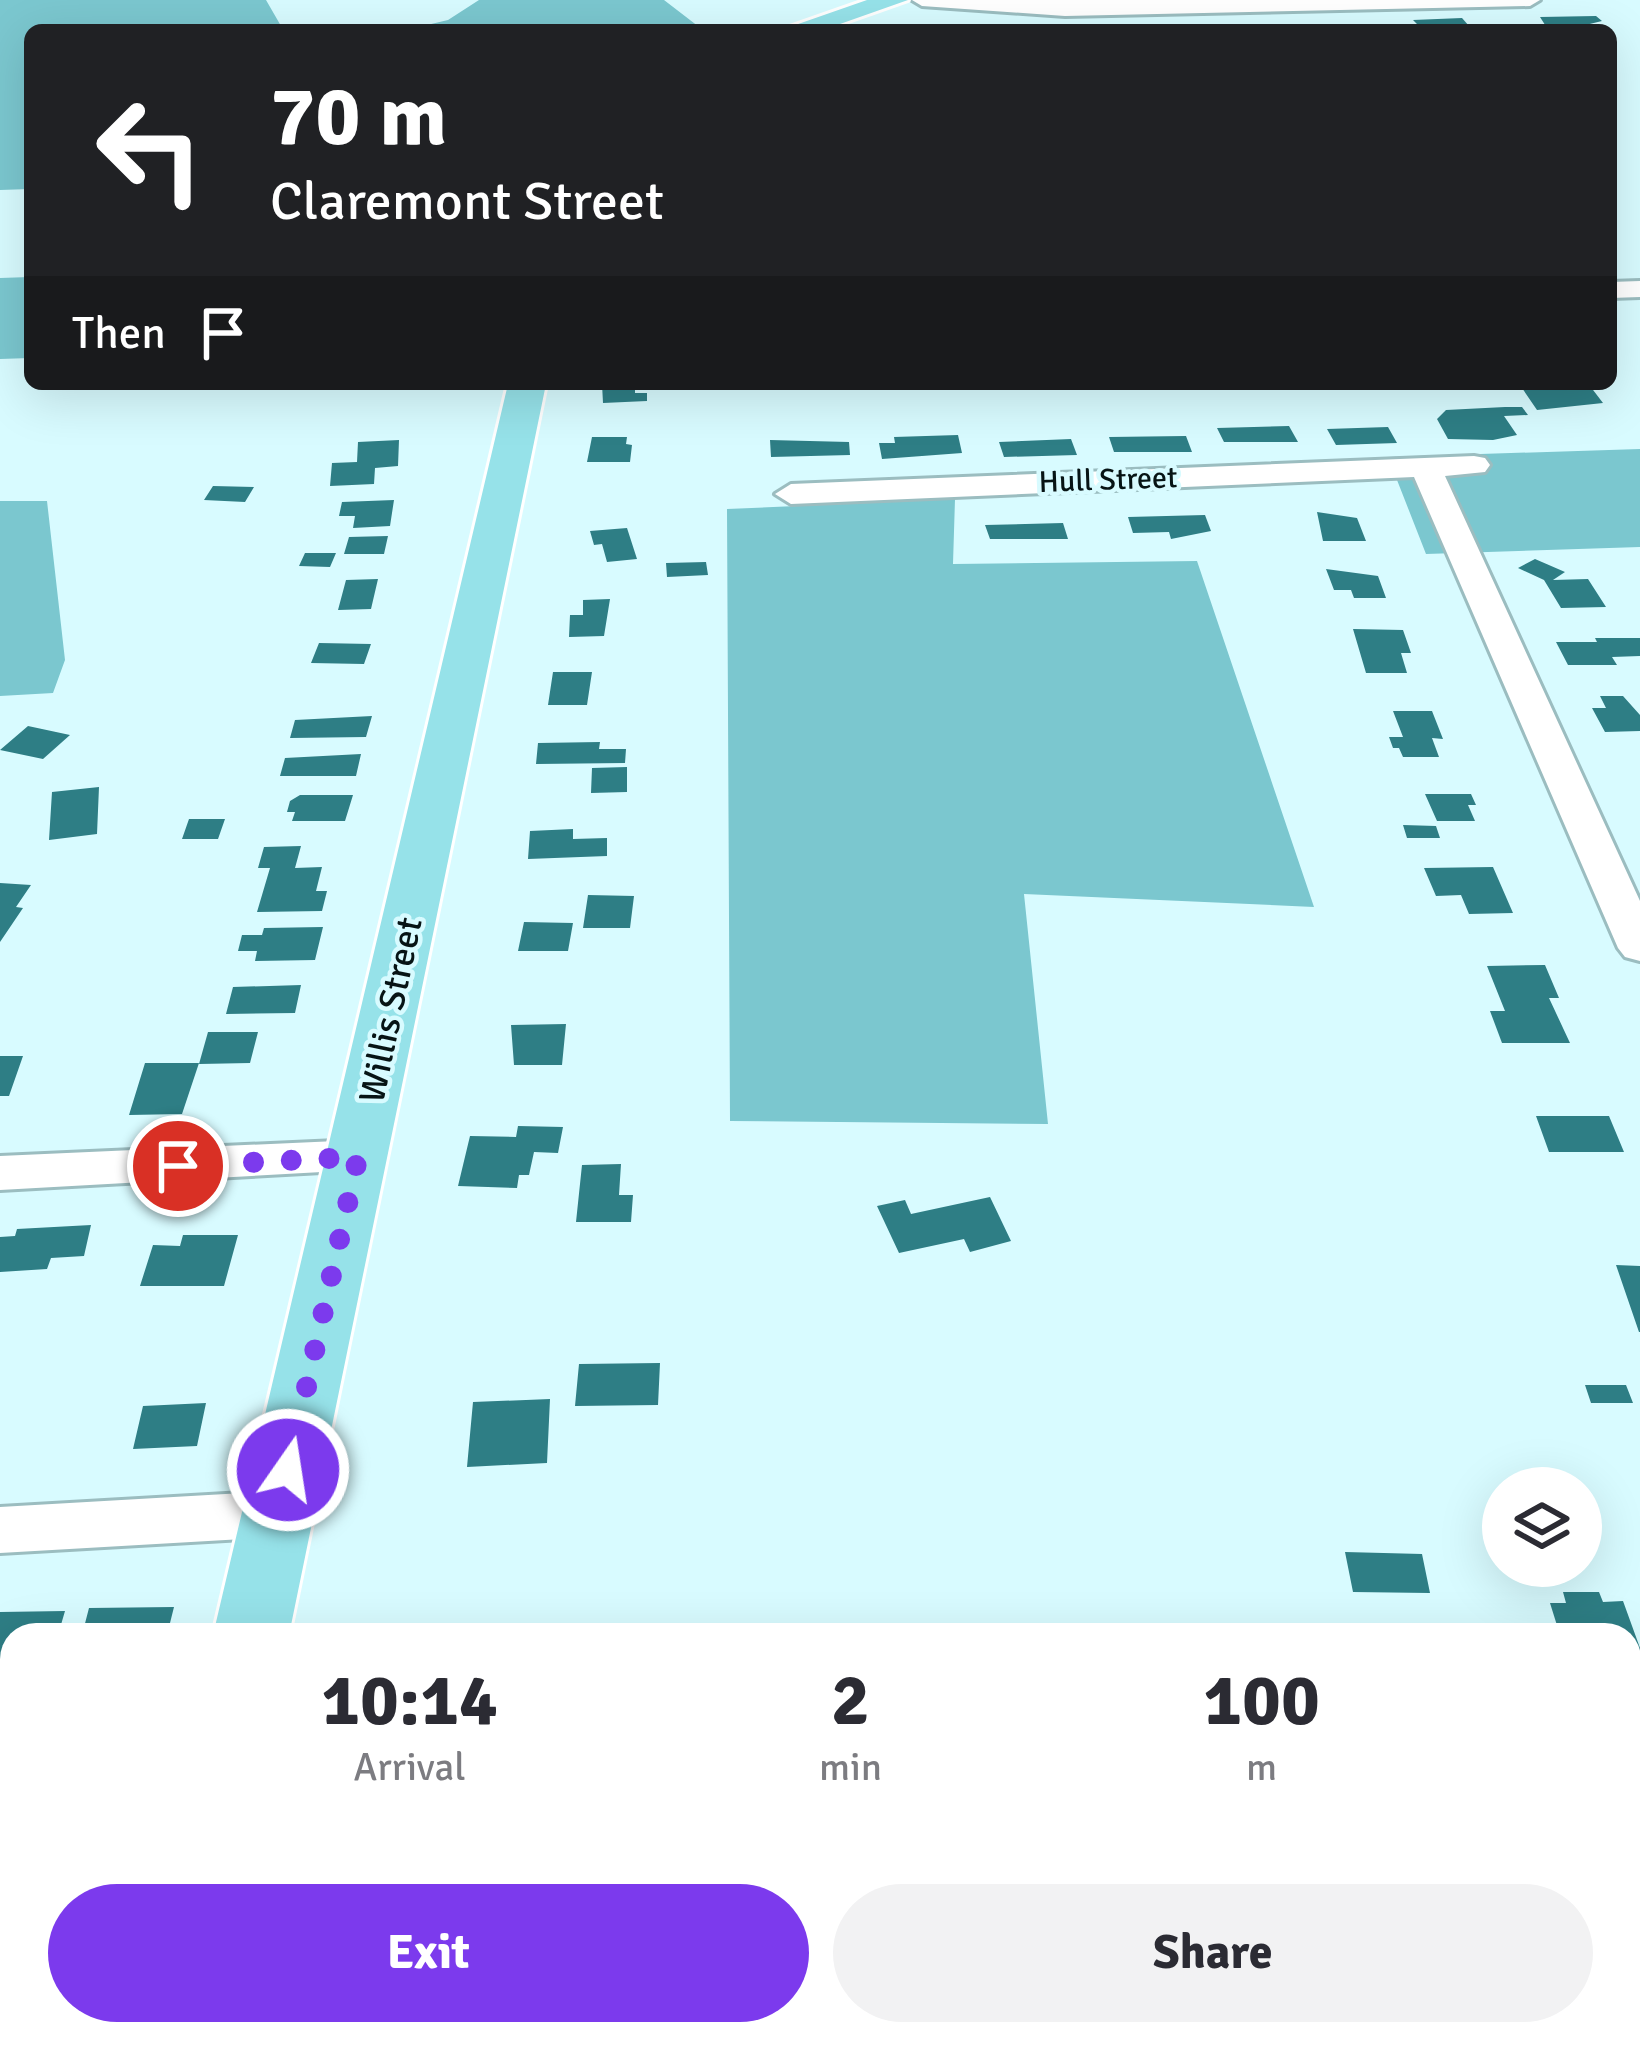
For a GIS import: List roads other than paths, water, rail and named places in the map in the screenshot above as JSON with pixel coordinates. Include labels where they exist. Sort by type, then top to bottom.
[{"type":"main road","points":[[814,24],[895,0]]},
{"type":"main road","name":"Willis Street","points":[[254,1623],[526,390]]},
{"type":"street","points":[[922,0],[1065,10],[1530,0]]},
{"type":"street","name":"Hull Street","points":[[791,494],[1474,465]]},
{"type":"street","points":[[1425,467],[1640,948]]},
{"type":"street","points":[[0,1173],[358,1157]]},
{"type":"street","points":[[0,1530],[278,1514]]}]
